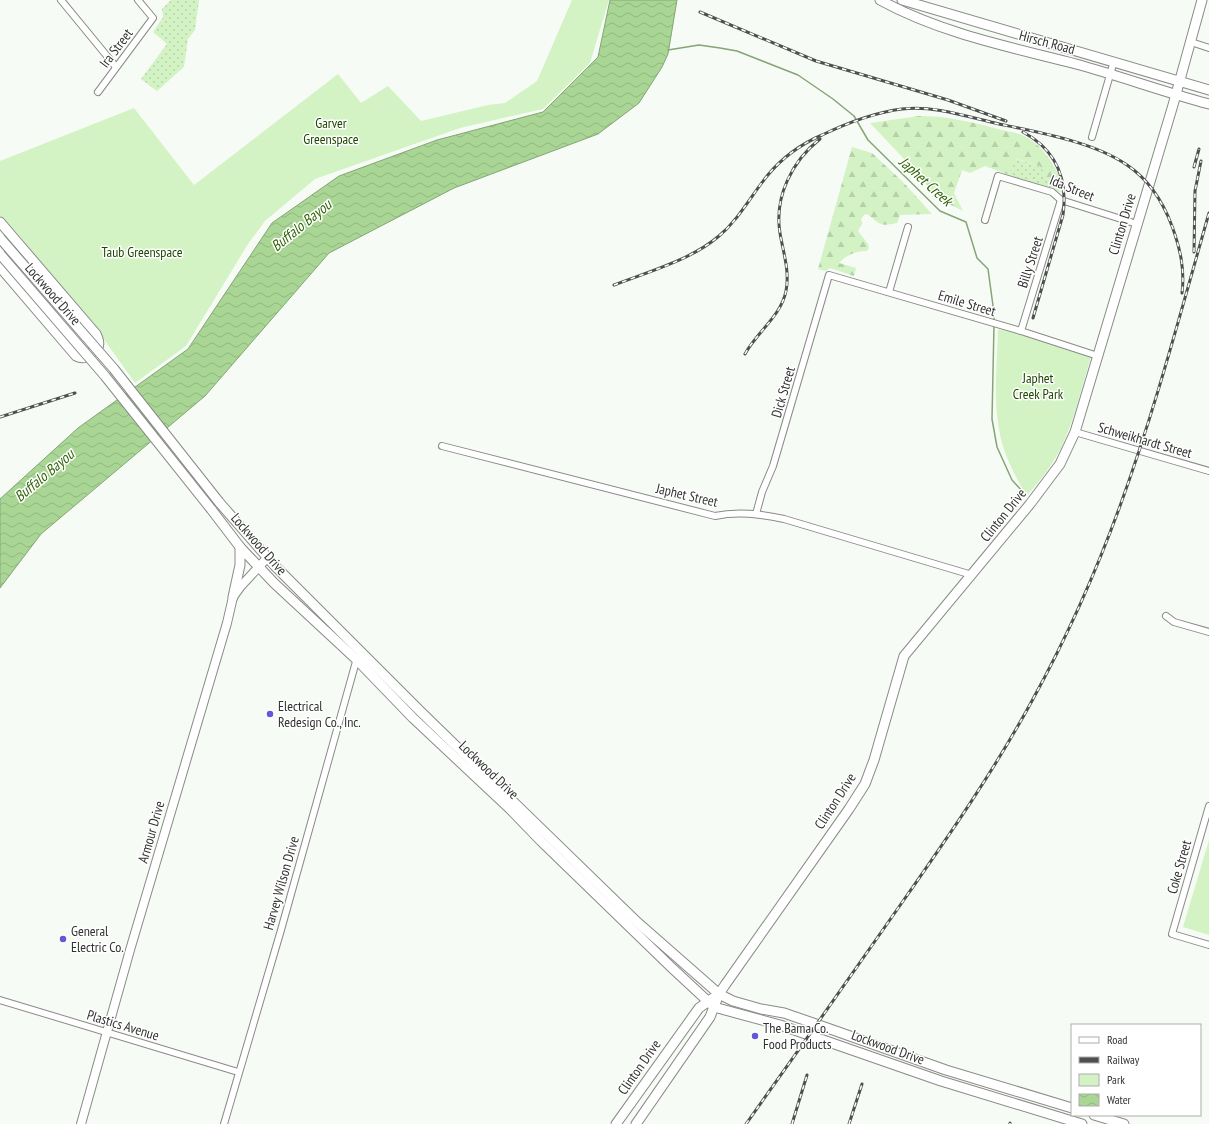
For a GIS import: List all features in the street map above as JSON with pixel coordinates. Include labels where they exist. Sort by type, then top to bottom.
[{"type":"main road","name":"Hirsch Road","points":[[880,0],[915,17],[971,36],[1110,74],[1209,104]]},
{"type":"main road","name":"Hirsch Road","points":[[902,0],[1209,90]]},
{"type":"main road","name":"Clinton Drive","points":[[616,1124],[699,1008],[711,1004],[719,994],[849,810],[865,784],[874,760],[904,656],[1030,504],[1060,464],[1075,432],[1176,95],[1202,0]]},
{"type":"main road","points":[[0,222],[96,334],[99,341],[99,346],[85,358],[76,356],[0,267]]},
{"type":"main road","name":"Lockwood Drive","points":[[0,238],[114,369],[219,502],[267,558],[356,647],[416,714]]},
{"type":"main road","name":"Lockwood Drive","points":[[0,254],[105,376],[240,547],[274,583],[464,760],[619,911],[647,944],[711,1004],[780,1025],[942,1081],[1082,1124]]},
{"type":"main road","points":[[233,597],[240,565],[240,547]]},
{"type":"main road","name":"Lockwood Drive","points":[[619,911],[654,936],[719,994],[733,1001],[761,1009],[784,1013],[946,1070],[1071,1108]]},
{"type":"main road","points":[[647,944],[654,936]]},
{"type":"main road","name":"Clinton Drive","points":[[636,1124],[710,1017],[711,1004]]},
{"type":"main road","points":[[1097,1116],[1124,1124]]},
{"type":"street","points":[[61,0],[116,67]]},
{"type":"street","name":"Ira Street","points":[[98,92],[153,18],[138,0]]},
{"type":"street","points":[[1191,42],[1209,48]]},
{"type":"street","points":[[1092,137],[1114,61]]},
{"type":"street","name":"Ida Street","points":[[985,220],[998,176],[1052,192],[1061,200],[1137,224]]},
{"type":"street","name":"Billy Street","points":[[1019,331],[1061,200]]},
{"type":"street","points":[[889,292],[908,227]]},
{"type":"street","name":"Emile Street","points":[[829,275],[1098,356]]},
{"type":"street","name":"Dick Street","points":[[756,514],[762,492],[773,466],[829,275]]},
{"type":"street","name":"Schweikhardt Street","points":[[1075,432],[1209,471]]},
{"type":"street","name":"Japhet Street","points":[[442,446],[715,516],[731,513],[756,514],[784,519],[972,575]]},
{"type":"street","name":"Armour Drive","points":[[81,1124],[233,597],[267,558]]},
{"type":"street","points":[[1166,616],[1174,622],[1209,632]]},
{"type":"street","name":"Harvey Wilson Drive","points":[[224,1124],[357,660],[356,647]]},
{"type":"street","name":"Coke Street","points":[[1209,806],[1172,934],[1209,946]]},
{"type":"street","name":"Plastics Avenue","points":[[0,1000],[238,1072]]},
{"type":"green space","points":[[171,0],[199,0],[195,30],[188,39],[184,67],[157,91],[141,79],[167,44],[153,32],[163,17],[162,9]]},
{"type":"green space","name":"Taub Greenspace","points":[[572,0],[609,0],[590,63],[543,109],[460,128],[315,179],[265,221],[248,244],[186,346],[135,383],[103,338],[18,234],[0,215],[0,161],[134,108],[194,185],[338,74],[361,103],[388,86],[421,121],[488,105],[505,103],[537,81]]},
{"type":"green space","points":[[919,116],[959,120],[1022,135],[1040,147],[1059,176],[1055,180],[1048,179],[1040,166],[1014,158],[1009,175],[985,166],[970,173],[962,170],[954,193],[963,211],[949,204],[940,203],[920,176],[870,123]]},
{"type":"green space","points":[[852,147],[872,153],[903,182],[932,214],[900,215],[897,223],[886,225],[880,224],[867,214],[864,215],[861,219],[862,223],[858,231],[868,244],[869,248],[867,251],[848,256],[839,263],[856,268],[854,276],[830,268],[826,271],[818,269]]},
{"type":"green space","points":[[1013,158],[1040,166],[1055,180],[1059,176],[1063,193],[1009,175]]},
{"type":"green space","name":"Japhet Creek Park","points":[[998,329],[1026,336],[1091,357],[1066,438],[1041,479],[1027,496],[1009,463],[999,429],[996,400]]},
{"type":"green space","points":[[1209,840],[1209,935],[1183,927]]},
{"type":"water","name":"Buffalo Bayou","points":[[610,0],[677,0],[668,54],[662,67],[639,103],[598,134],[454,188],[329,253],[205,396],[41,534],[0,588],[0,499],[78,428],[188,349],[272,223],[339,176],[437,140],[543,112],[598,57]]},
{"type":"waterway","name":"Japhet Creek","points":[[668,50],[699,45],[737,51],[798,75],[833,99],[854,116],[868,140],[940,211],[966,222],[977,258],[988,269],[994,322]]},
{"type":"waterway","name":"Japhet Creek","points":[[994,325],[992,419],[997,447],[1012,480],[1023,492]]},
{"type":"railway","points":[[700,12],[816,61],[948,100],[1006,121]]},
{"type":"railway","points":[[614,285],[682,259],[696,252],[719,236],[733,222],[767,176],[792,152],[807,143],[831,131],[861,119],[882,113],[914,108],[951,112],[1065,139],[1099,150],[1127,165],[1142,177],[1154,192],[1164,208],[1172,226],[1181,259],[1183,276],[1182,293]]},
{"type":"railway","points":[[1023,132],[1034,139],[1051,157],[1057,167],[1064,189],[1063,215],[1033,318]]},
{"type":"railway","points":[[745,354],[774,316],[783,300],[786,291],[787,276],[786,262],[780,233],[780,206],[787,181],[793,169],[801,158],[820,139]]},
{"type":"railway","points":[[1194,167],[1199,149]]},
{"type":"railway","points":[[1194,252],[1195,191],[1201,161]]},
{"type":"railway","points":[[746,1124],[953,829],[1003,752],[1058,652],[1101,555],[1133,470],[1167,360],[1209,213]]},
{"type":"railway","points":[[0,417],[75,393]]},
{"type":"railway","points":[[792,1124],[807,1075]]},
{"type":"railway","points":[[849,1124],[862,1084]]},
{"type":"place","name":"Electrical Redesign Co., Inc.","points":[[270,714]]},
{"type":"place","name":"General Electric Co.","points":[[63,939]]},
{"type":"place","name":"The Bama Co. Food Products","points":[[755,1036]]},
{"type":"park label","name":"Garver Greenspace","points":[[331,132]]}]
